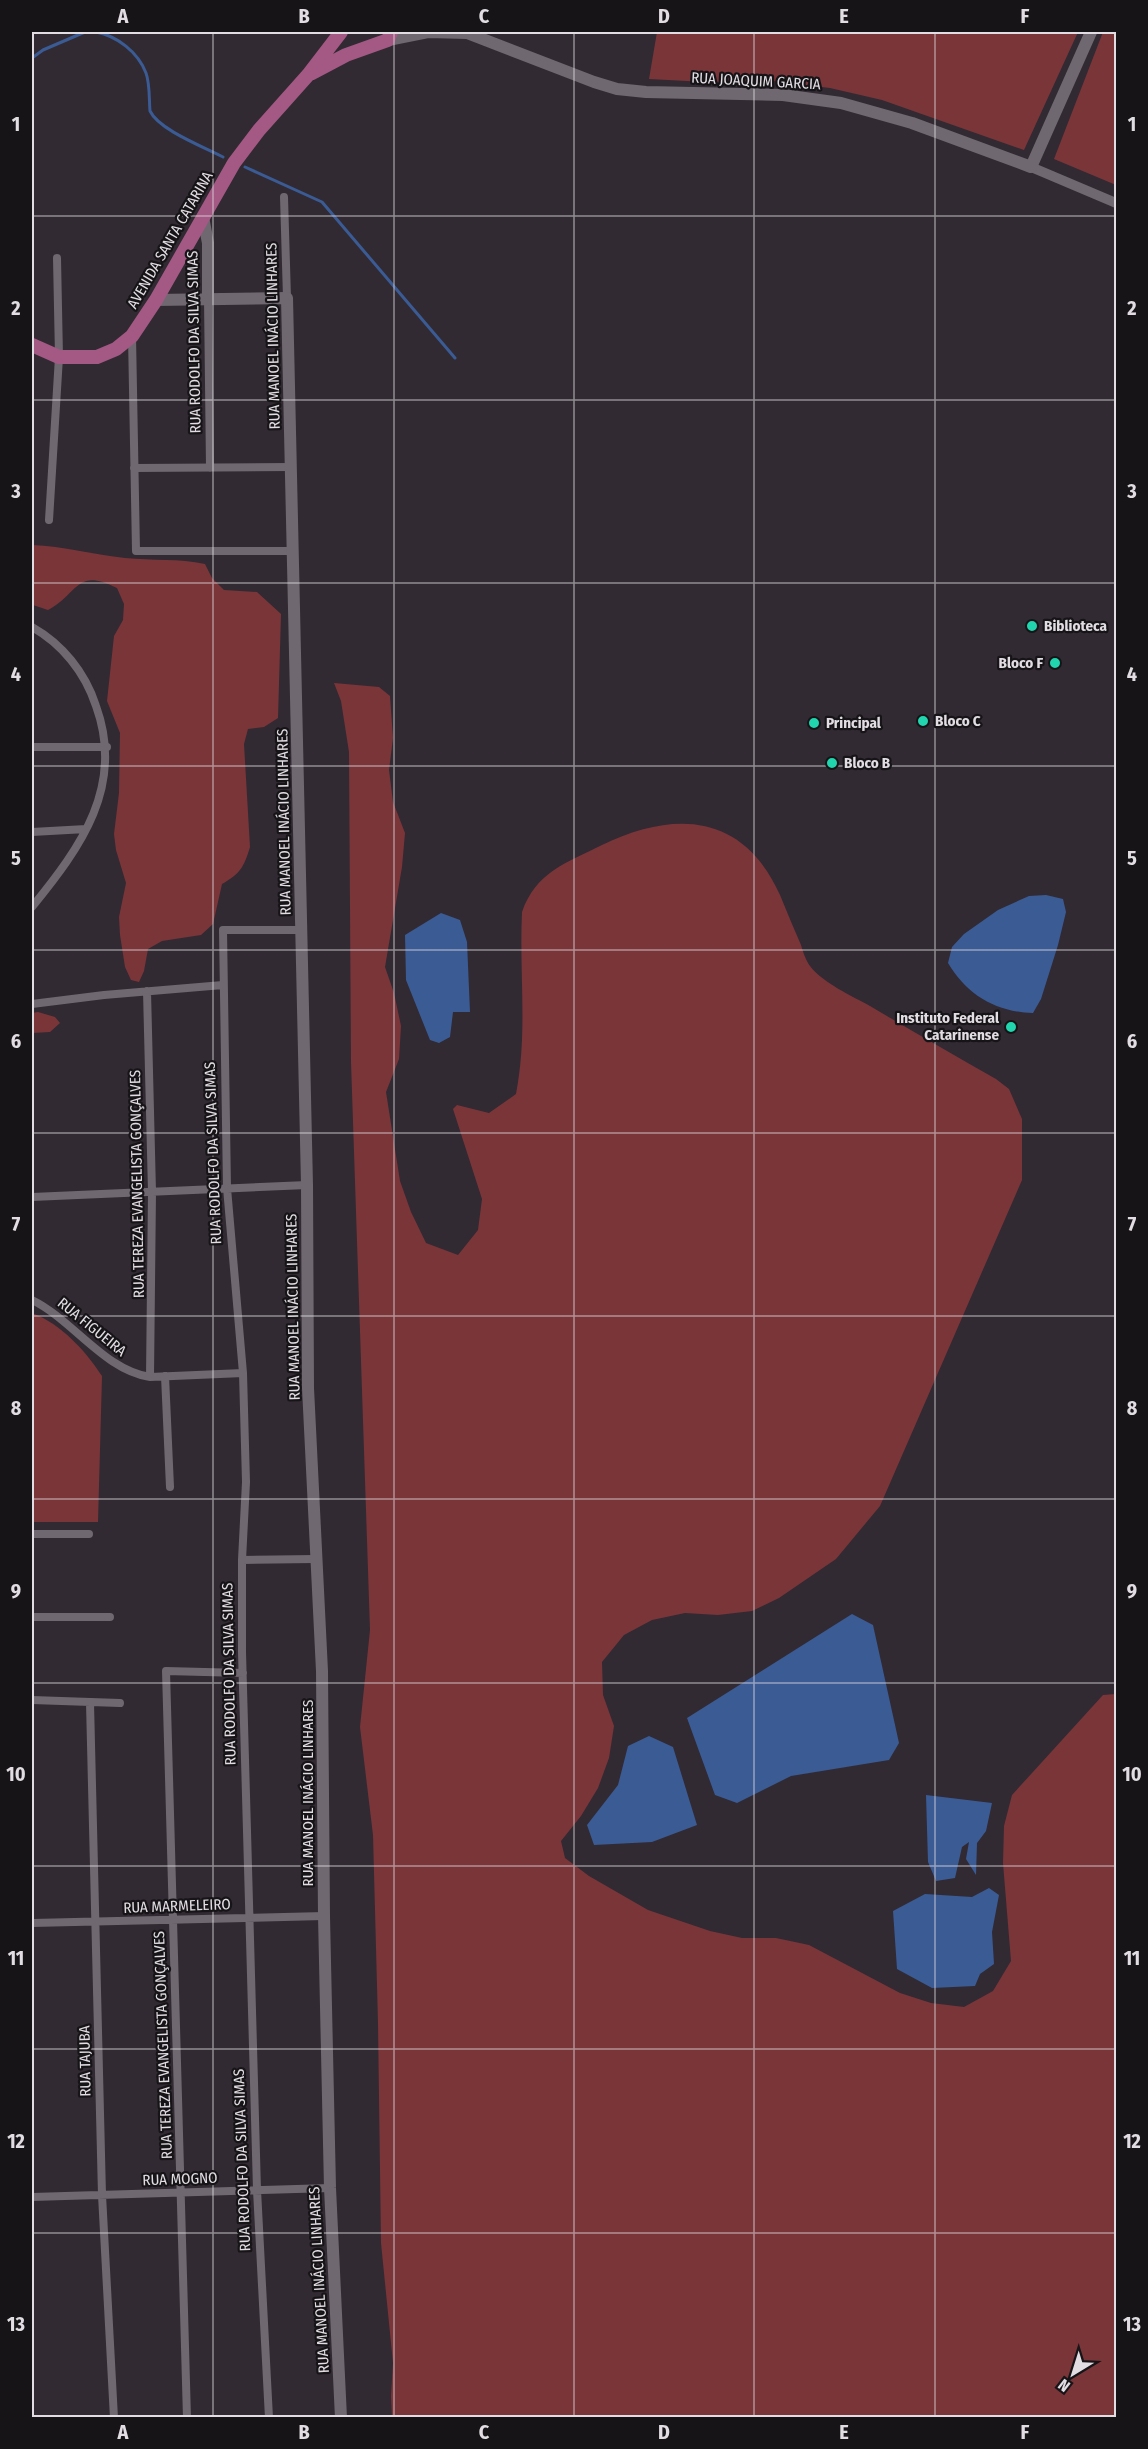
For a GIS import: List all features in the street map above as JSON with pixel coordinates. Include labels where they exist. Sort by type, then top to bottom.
[{"type":"main road","name":"AVENIDA SANTA CATARINA","points":[[32,345],[59,357],[97,357],[116,349],[132,336],[156,300],[234,163],[341,32]]},
{"type":"main road","name":"RUA JOAQUIM GARCIA","points":[[389,36],[428,32],[465,32],[594,82],[617,88],[646,92],[783,95],[841,103],[912,123],[1031,167]]},
{"type":"main road","points":[[1031,167],[1091,32]]},
{"type":"main road","name":"AVENIDA SANTA CATARINA","points":[[308,75],[389,36]]},
{"type":"main road","name":"RUA RODOLFO DA SILVA SIMAS","points":[[203,217],[208,243],[208,299]]},
{"type":"main road","points":[[156,300],[287,298]]},
{"type":"main road","name":"RUA MANOEL INÁCIO LINHARES","points":[[287,298],[307,1185],[308,1388],[322,1671],[330,2188],[341,2418]]},
{"type":"street","name":"RUA JOAQUIM GARCIA","points":[[1031,167],[1116,203]]},
{"type":"street","name":"RUA MANOEL INÁCIO LINHARES","points":[[284,197],[287,298]]},
{"type":"street","points":[[49,520],[59,357],[57,258]]},
{"type":"street","name":"RUA RODOLFO DA SILVA SIMAS","points":[[208,299],[210,468]]},
{"type":"street","points":[[132,336],[136,551],[292,551]]},
{"type":"street","points":[[134,468],[291,467]]},
{"type":"street","points":[[32,627],[50,637],[86,681],[102,721],[107,747],[104,781],[86,830],[64,866],[32,907]]},
{"type":"street","points":[[32,747],[107,747]]},
{"type":"street","points":[[32,832],[86,830]]},
{"type":"street","name":"RUA RODOLFO DA SILVA SIMAS","points":[[269,2418],[257,2190],[249,1917],[243,1673],[242,1560],[246,1482],[243,1374],[227,1188],[223,930],[301,930]]},
{"type":"street","points":[[32,1004],[104,995],[223,985]]},
{"type":"street","name":"RUA TEREZA EVANGELISTA GONÇALVES","points":[[147,991],[152,1192],[150,1377]]},
{"type":"street","points":[[32,1197],[307,1185]]},
{"type":"street","name":"RUA FIGUEIRA","points":[[32,1300],[54,1313],[122,1369],[136,1375],[150,1377],[243,1374]]},
{"type":"street","points":[[165,1376],[170,1487]]},
{"type":"street","points":[[32,1534],[89,1534]]},
{"type":"street","points":[[242,1560],[315,1559]]},
{"type":"street","points":[[32,1617],[110,1617]]},
{"type":"street","name":"RUA TEREZA EVANGELISTA GONÇALVES","points":[[187,2418],[166,1671],[243,1673]]},
{"type":"street","points":[[32,1700],[120,1703]]},
{"type":"street","name":"RUA TAJUBA","points":[[90,1703],[102,2195],[114,2418]]},
{"type":"street","name":"RUA MARMELEIRO","points":[[32,1923],[324,1916]]},
{"type":"street","name":"RUA MOGNO","points":[[32,2197],[330,2188]]},
{"type":"shaded area","points":[[657,32],[1078,32],[1024,150],[882,100],[830,88],[773,81],[706,82],[649,79]]},
{"type":"shaded area","points":[[1103,32],[1116,32],[1116,185],[1054,159]]},
{"type":"shaded area","points":[[32,545],[125,558],[205,564],[212,578],[224,590],[257,592],[281,614],[278,718],[264,727],[248,729],[244,744],[250,847],[246,860],[233,877],[222,884],[213,924],[201,935],[162,941],[148,949],[144,971],[139,982],[131,980],[125,967],[120,935],[119,917],[126,883],[116,850],[114,834],[119,793],[120,733],[107,701],[114,636],[123,620],[124,604],[117,588],[93,580],[79,585],[48,610],[33,605]]},
{"type":"shaded area","points":[[334,683],[379,687],[390,696],[393,738],[389,770],[393,802],[405,833],[402,867],[385,967],[394,993],[401,1026],[399,1059],[386,1092],[400,1181],[411,1212],[426,1243],[458,1255],[478,1230],[482,1199],[453,1109],[457,1105],[489,1113],[516,1094],[522,1048],[522,912],[528,898],[535,887],[554,870],[602,845],[655,827],[681,824],[704,826],[727,834],[747,848],[765,868],[780,895],[806,959],[822,978],[996,1079],[1009,1089],[1022,1119],[1022,1180],[880,1506],[836,1559],[779,1598],[752,1611],[718,1615],[685,1613],[652,1620],[624,1635],[602,1662],[603,1695],[614,1726],[609,1758],[598,1788],[581,1816],[561,1841],[565,1858],[589,1876],[648,1910],[710,1931],[742,1938],[776,1938],[809,1945],[900,1993],[931,2003],[964,2007],[993,1991],[1011,1961],[1003,1863],[1004,1826],[1012,1795],[1103,1695],[1116,1694],[1116,2417],[392,2417],[393,2363],[381,2243],[373,1835],[360,1727],[370,1630],[351,1062],[349,752],[341,701]]},
{"type":"shaded area","points":[[38,1012],[55,1017],[60,1023],[50,1032],[32,1033],[32,1013]]},
{"type":"shaded area","points":[[32,1313],[53,1324],[72,1339],[102,1376],[98,1522],[32,1522]]},
{"type":"water","points":[[1046,895],[1063,899],[1066,912],[1041,999],[1033,1013],[995,1005],[973,993],[948,963],[952,947],[964,934],[998,910],[1029,896]]},
{"type":"water","points":[[441,913],[460,920],[467,942],[470,1012],[453,1012],[450,1037],[439,1043],[430,1040],[406,980],[405,935]]},
{"type":"water","points":[[852,1614],[873,1625],[899,1743],[889,1760],[791,1776],[737,1803],[715,1795],[687,1718]]},
{"type":"water","points":[[649,1736],[673,1747],[697,1825],[652,1842],[594,1845],[587,1825],[618,1785],[628,1746]]},
{"type":"water","points":[[926,1795],[992,1803],[986,1831],[977,1843],[976,1875],[966,1859],[969,1842],[962,1847],[955,1878],[936,1881],[928,1862]]},
{"type":"water","points":[[989,1888],[999,1895],[992,1932],[994,1964],[980,1974],[975,1986],[932,1988],[897,1969],[893,1911],[925,1894],[972,1897]]},
{"type":"waterway","points":[[32,58],[43,50],[85,32]]},
{"type":"waterway","points":[[96,32],[119,41],[138,58],[147,77],[150,111],[155,118],[172,131],[223,157]]},
{"type":"waterway","points":[[245,167],[322,202],[455,358]]},
{"type":"place","name":"Biblioteca","points":[[1032,626]]},
{"type":"place","name":"Bloco F","points":[[1055,663]]},
{"type":"place","name":"Bloco C","points":[[923,721]]},
{"type":"place","name":"Principal","points":[[814,723]]},
{"type":"place","name":"Bloco B","points":[[832,763]]},
{"type":"place","name":"Instituto Federal Catarinense","points":[[1011,1027]]}]
